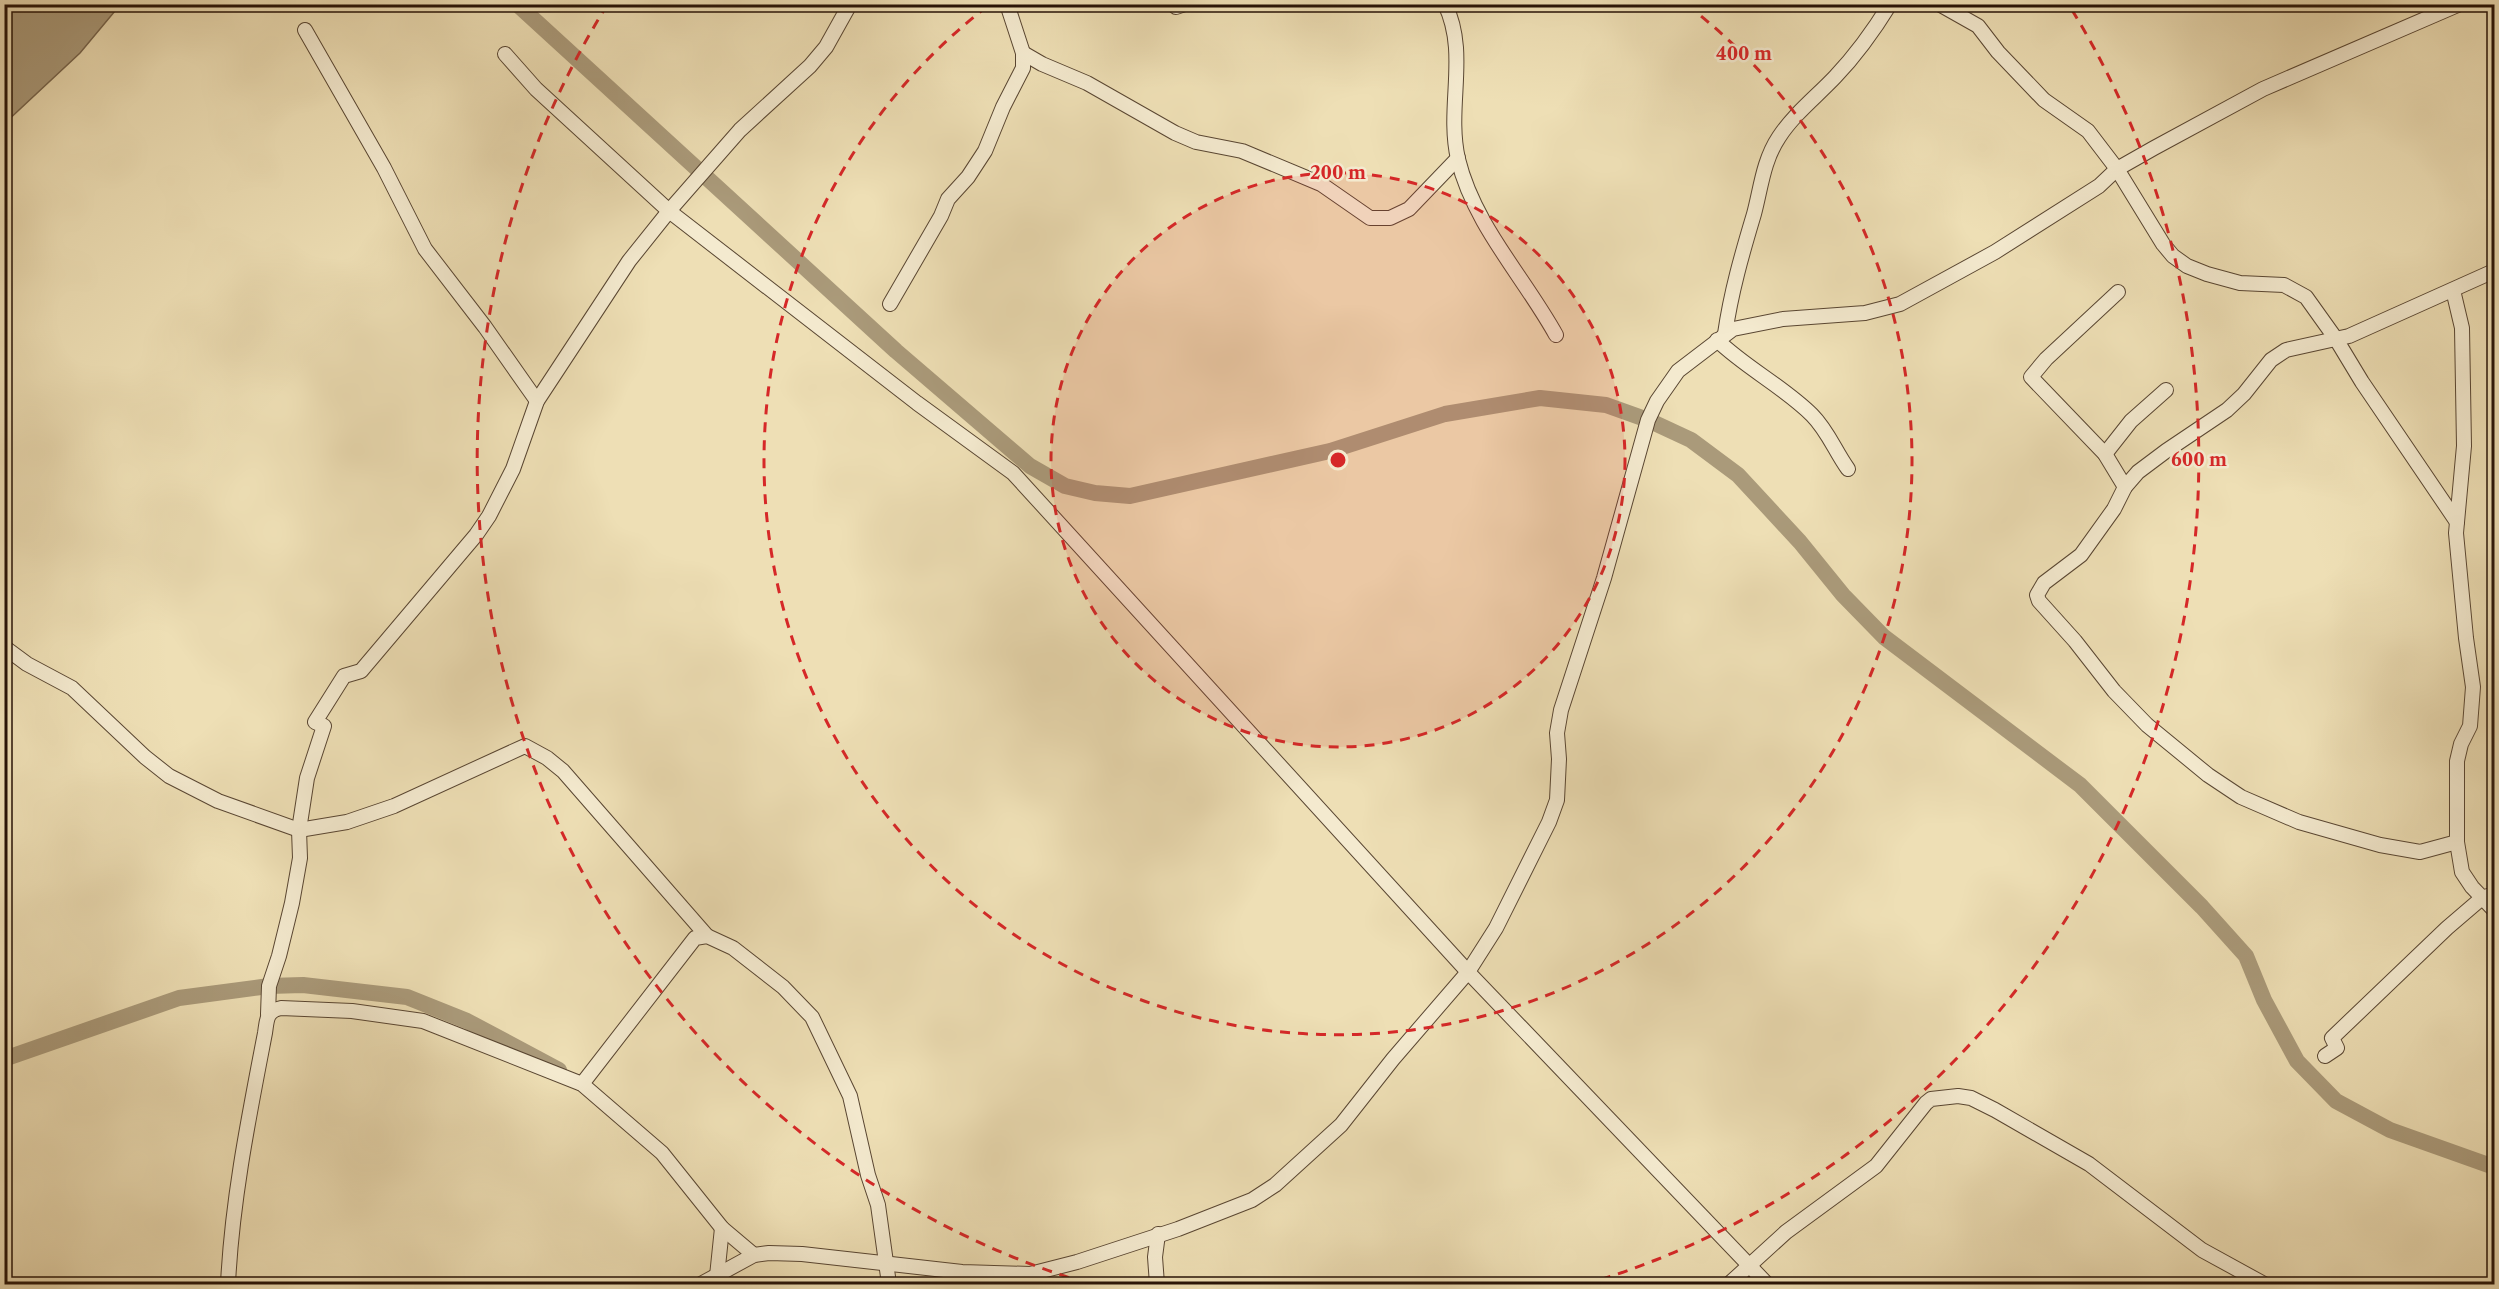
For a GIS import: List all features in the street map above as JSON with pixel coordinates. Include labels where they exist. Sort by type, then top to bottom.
[{"type":"street","points":[[228,1284],[240,1175],[268,1014],[268,986],[281,948],[292,903],[300,858],[299,831],[307,778],[324,726],[315,722],[344,676],[362,671],[476,535],[489,516],[513,469],[537,401],[629,261],[669,211],[740,130],[810,66],[826,47],[850,4]]},
{"type":"street","points":[[890,304],[941,216],[948,199],[968,177],[985,151],[1003,107],[1023,68],[1023,53],[1007,4]]},
{"type":"street","points":[[1173,4],[1176,8],[1185,4]]},
{"type":"street","points":[[1445,4],[1456,47],[1457,83],[1453,121],[1462,173],[1486,223],[1556,335]]},
{"type":"street","points":[[1848,469],[1836,452],[1826,430],[1810,414],[1732,355],[1721,337],[1754,213],[1760,180],[1772,150],[1789,124],[1836,76],[1866,41],[1890,4]]},
{"type":"street","points":[[1939,4],[1970,20],[1983,30],[1998,51],[2043,100],[2088,131],[2117,169],[2163,244],[2174,256],[2187,266],[2224,279],[2240,283],[2284,285],[2297,291],[2317,311],[2457,522]]},
{"type":"street","points":[[701,1284],[719,1280],[754,1255],[802,1254],[962,1272],[1030,1274],[1077,1262],[1178,1229],[1252,1200],[1275,1185],[1341,1125],[1393,1059],[1468,972],[1514,895],[1557,800],[1557,733],[1561,710],[1604,578],[1648,420],[1657,401],[1678,371],[1721,337],[1754,323],[1865,313],[1900,304],[1995,252],[2099,186],[2117,169],[2263,89],[2460,4]]},
{"type":"street","points":[[305,30],[384,168],[425,249],[485,327],[537,401]]},
{"type":"street","points":[[1023,53],[1042,64],[1088,83],[1175,133],[1196,142],[1242,151],[1321,184],[1371,218],[1390,218],[1409,209],[1458,158]]},
{"type":"street","points":[[505,54],[536,89],[669,211],[917,404],[1013,473],[1468,972],[1767,1284]]},
{"type":"street","points":[[2457,842],[2436,849],[2411,851],[2331,832],[2272,811],[2241,797],[2208,775],[2147,725],[2114,691],[2037,596],[2044,583],[2081,555],[2114,509],[2125,487],[2138,472],[2228,410],[2271,360],[2286,350],[2336,339],[2373,327],[2494,271]]},
{"type":"street","points":[[2453,290],[2462,328],[2463,462],[2456,533],[2473,687],[2470,726],[2457,761],[2457,842],[2462,872],[2488,896],[2494,910]]},
{"type":"street","points":[[2118,292],[2046,359],[2031,377],[2105,454],[2125,487]]},
{"type":"street","points":[[2105,454],[2131,421],[2166,390]]},
{"type":"street","points":[[4,647],[27,664],[72,688],[145,757],[169,776],[218,801],[299,831],[347,822],[394,806],[525,746],[547,758],[563,771],[707,936],[733,948],[783,987],[812,1017],[850,1096],[868,1174],[878,1205],[889,1284]]},
{"type":"street","points":[[2325,1056],[2337,1048],[2332,1038],[2447,928],[2488,896]]},
{"type":"street","points":[[582,1084],[695,938],[707,936]]},
{"type":"street","points":[[268,1014],[273,1010],[294,1008],[352,1011],[423,1021],[582,1084],[662,1153],[722,1228],[754,1255]]},
{"type":"street","points":[[1729,1284],[1786,1232],[1876,1166],[1926,1102],[1931,1099],[1958,1095],[1971,1098],[1995,1110],[2089,1164],[2202,1250],[2264,1284]]},
{"type":"street","points":[[719,1280],[722,1228]]},
{"type":"street","points":[[1158,1234],[1155,1257],[1157,1281],[1171,1284]]},
{"type":"shaded area","points":[[5,4],[120,5],[80,53],[5,123]]},
{"type":"waterway","points":[[517,4],[896,351],[1030,466],[1065,486],[1095,493],[1130,496],[1330,451],[1445,414],[1540,398],[1606,405],[1648,420],[1691,440],[1738,475],[1800,542],[1843,595],[1884,637],[2080,785],[2202,907],[2246,956],[2264,1000],[2297,1061],[2336,1101],[2390,1130],[2494,1167]]},
{"type":"waterway","points":[[4,1059],[179,998],[269,986],[303,985],[407,997],[467,1021],[559,1070]]}]
